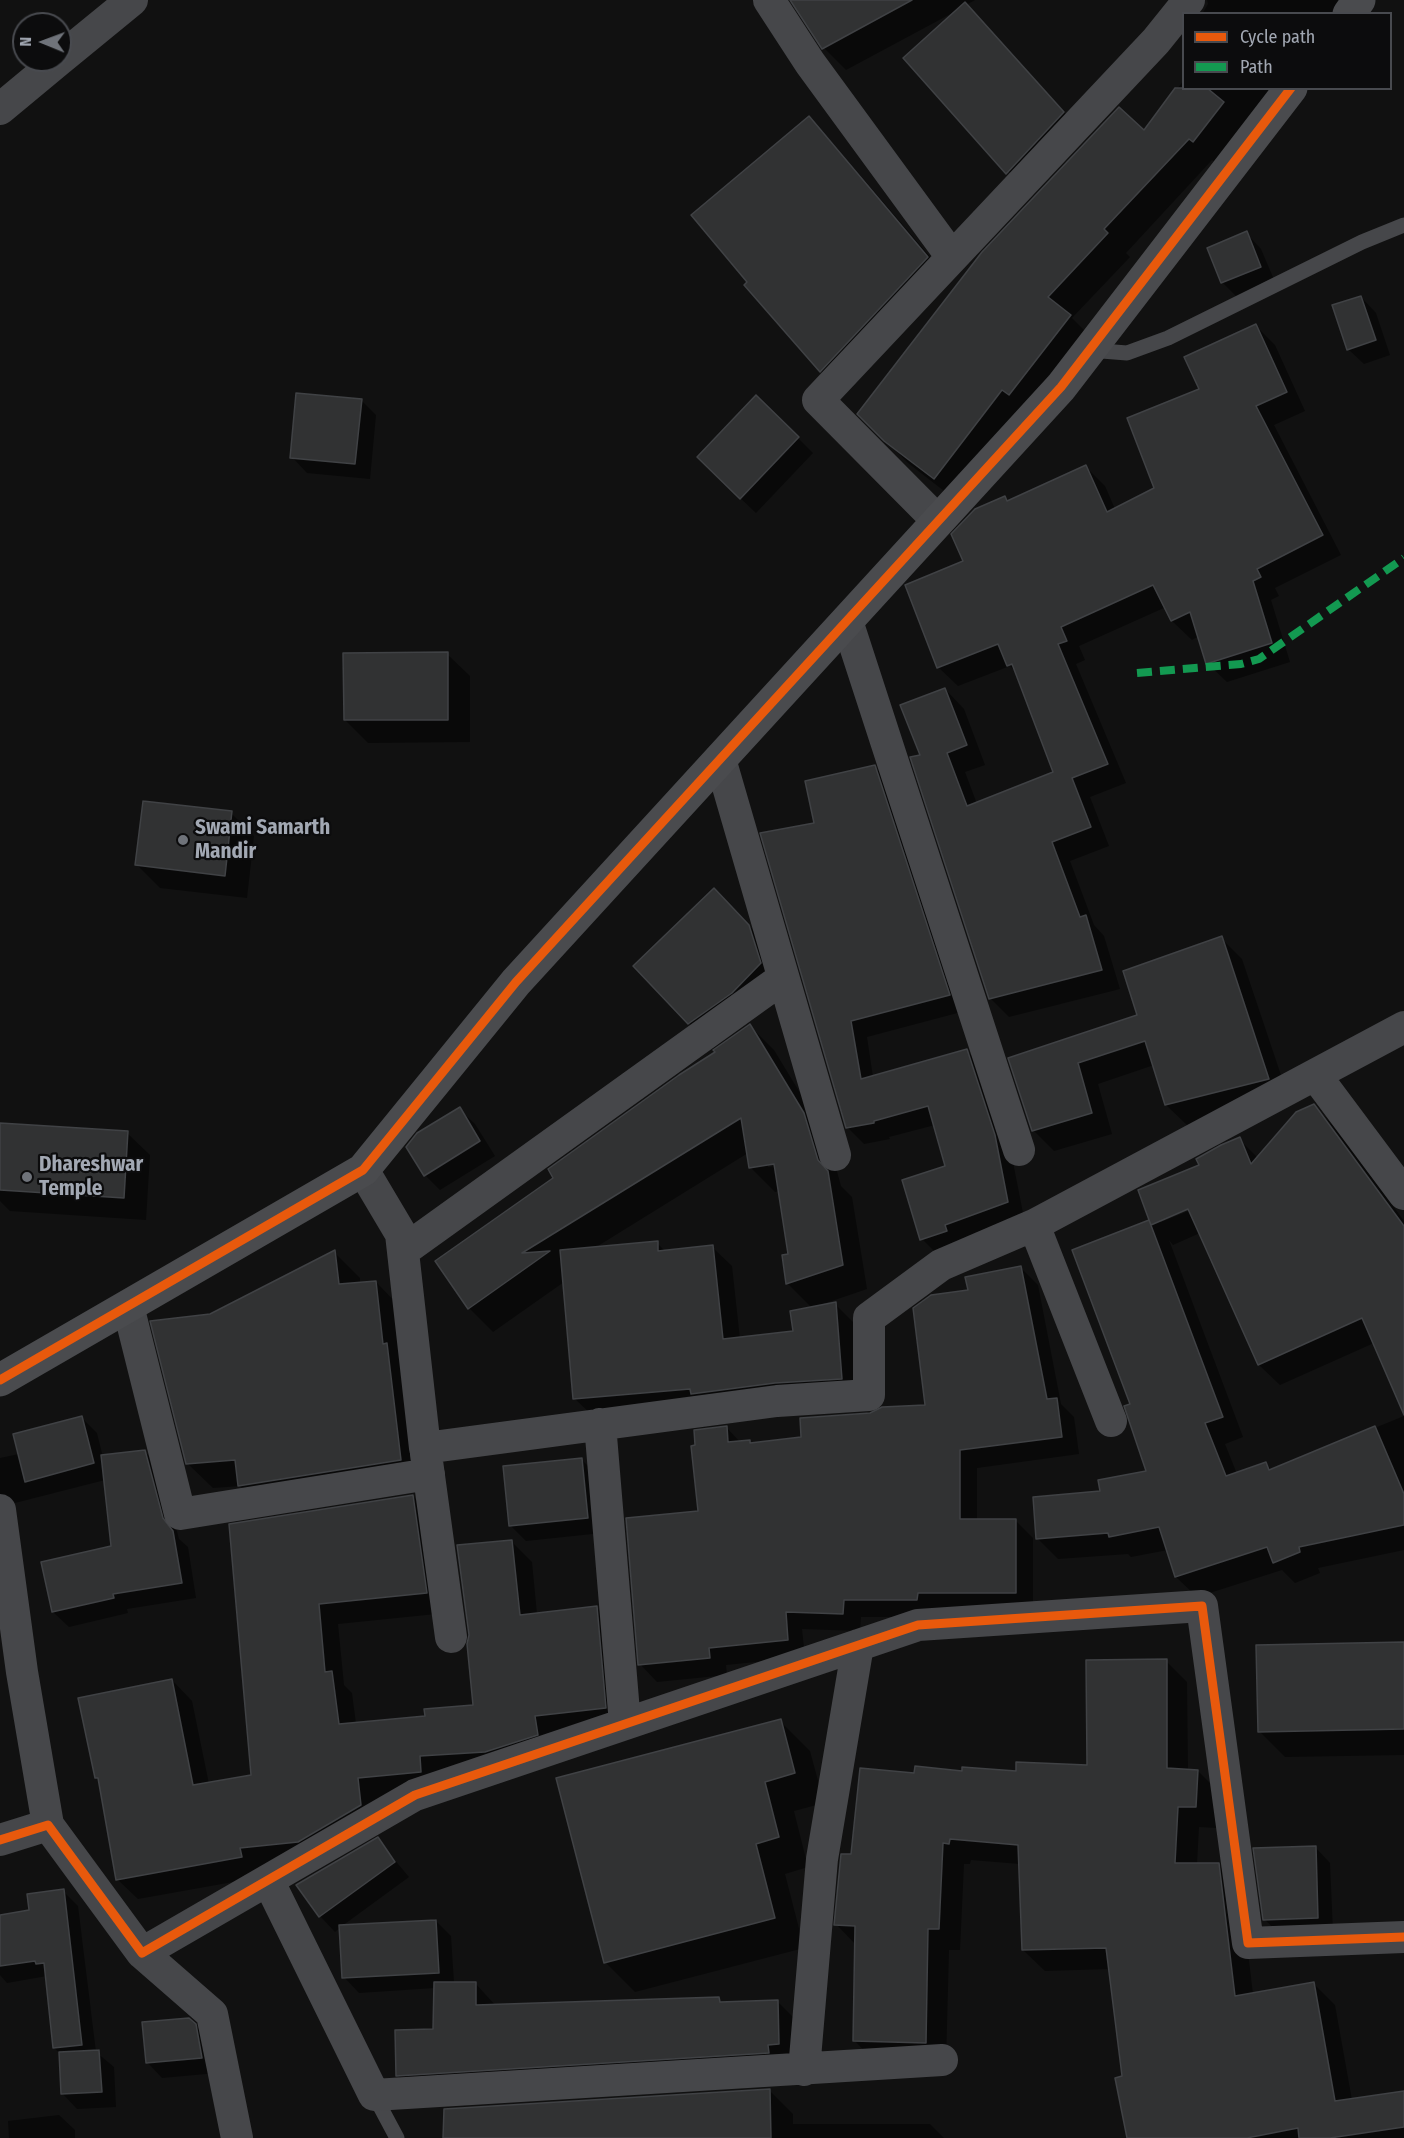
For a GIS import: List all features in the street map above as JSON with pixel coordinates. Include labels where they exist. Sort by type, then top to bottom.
[{"type":"street","points":[[72,48],[132,0]]},
{"type":"street","points":[[770,0],[810,63],[952,257]]},
{"type":"street","points":[[938,521],[818,400],[1156,41],[1189,0]]},
{"type":"street","points":[[0,109],[44,72]]},
{"type":"street","points":[[0,1380],[363,1170],[516,982],[1061,387],[1289,90]]},
{"type":"street","points":[[847,621],[1019,1150]]},
{"type":"street","points":[[720,759],[835,1155]]},
{"type":"street","points":[[403,1251],[783,978]]},
{"type":"street","points":[[128,1306],[180,1514],[600,1424],[777,1401],[869,1395],[869,1318],[941,1265],[1034,1225],[1404,1027]]},
{"type":"street","points":[[1316,1076],[1404,1194]]},
{"type":"street","points":[[363,1170],[401,1234],[427,1461],[451,1637]]},
{"type":"street","points":[[1034,1225],[1111,1421]]},
{"type":"street","points":[[600,1424],[625,1724]]},
{"type":"street","points":[[0,1510],[22,1672],[48,1825],[142,1953],[212,2014],[237,2138]]},
{"type":"street","points":[[142,1953],[415,1795],[918,1625],[1202,1606],[1248,1943],[1404,1936]]},
{"type":"street","points":[[804,2070],[822,1859],[858,1645]]},
{"type":"street","points":[[0,1839],[48,1825]]},
{"type":"street","points":[[268,1880],[374,2095],[942,2060]]},
{"type":"lane","points":[[1089,350],[1127,353],[1168,338],[1362,242],[1404,225]]},
{"type":"lane","points":[[374,2095],[397,2138]]},
{"type":"building","points":[[790,0],[912,0],[822,49]]},
{"type":"building","points":[[965,2],[1064,112],[1006,174],[903,58]]},
{"type":"building","points":[[1175,88],[1209,90],[1224,102],[1193,142],[1189,139],[1104,229],[1108,233],[1048,297],[1071,315],[1009,395],[1002,390],[934,479],[884,441],[857,414],[982,252],[1119,107],[1144,130]]},
{"type":"building","points":[[809,116],[928,257],[820,372],[744,285],[747,282],[691,215]]},
{"type":"building","points":[[1247,231],[1261,267],[1221,283],[1207,248]]},
{"type":"building","points":[[1361,296],[1376,340],[1347,350],[1332,305]]},
{"type":"building","points":[[1256,324],[1287,392],[1256,406],[1323,535],[1257,569],[1261,577],[1253,581],[1272,643],[1206,664],[1190,612],[1171,621],[1153,585],[1061,627],[1067,641],[1058,644],[1108,764],[1072,778],[1091,827],[1052,842],[1080,917],[1086,915],[1102,970],[989,999],[910,757],[920,755],[900,705],[945,688],[967,745],[947,753],[967,806],[1053,772],[1012,664],[1007,666],[998,644],[937,668],[905,585],[963,561],[951,534],[975,509],[1005,496],[1007,501],[1086,465],[1107,512],[1154,488],[1127,418],[1199,389],[1184,357]]},
{"type":"building","points":[[296,393],[362,399],[355,464],[290,458]]},
{"type":"building","points":[[756,395],[799,437],[740,499],[697,457]]},
{"type":"building","points":[[448,652],[448,720],[344,720],[343,653]]},
{"type":"building","points":[[875,765],[950,995],[851,1021],[861,1079],[967,1049],[995,1135],[1008,1202],[945,1225],[947,1231],[920,1240],[902,1180],[945,1166],[928,1106],[874,1121],[874,1123],[846,1128],[760,833],[814,823],[805,781]]},
{"type":"building","points":[[143,801],[232,811],[225,876],[135,865]]},
{"type":"building","points":[[714,888],[749,925],[761,963],[732,993],[688,1024],[633,966]]},
{"type":"building","points":[[1222,936],[1269,1079],[1165,1105],[1145,1041],[1078,1063],[1092,1113],[1032,1131],[1008,1058],[1137,1015],[1123,971]]},
{"type":"building","points":[[750,1024],[804,1113],[818,1160],[828,1171],[843,1265],[786,1284],[782,1255],[788,1254],[774,1164],[749,1168],[741,1118],[522,1253],[550,1251],[468,1309],[435,1261],[553,1178],[548,1169],[679,1075],[715,1052],[713,1050]]},
{"type":"building","points":[[1314,1104],[1404,1226],[1404,1415],[1362,1318],[1258,1365],[1188,1209],[1151,1225],[1138,1190],[1199,1165],[1196,1159],[1240,1137],[1251,1164],[1296,1112]]},
{"type":"building","points":[[460,1107],[480,1141],[424,1176],[406,1147],[417,1133]]},
{"type":"building","points":[[0,1123],[128,1131],[124,1198],[0,1190]]},
{"type":"building","points":[[1149,1220],[1223,1417],[1205,1423],[1226,1476],[1266,1462],[1269,1470],[1375,1426],[1404,1494],[1404,1525],[1299,1547],[1300,1552],[1273,1563],[1267,1547],[1175,1577],[1159,1527],[1109,1537],[1108,1533],[1036,1539],[1033,1497],[1100,1491],[1098,1480],[1146,1471],[1124,1406],[1130,1404],[1072,1250]]},
{"type":"building","points":[[658,1241],[658,1251],[713,1245],[723,1339],[793,1331],[790,1311],[836,1302],[842,1379],[775,1383],[691,1394],[690,1389],[573,1399],[560,1250]]},
{"type":"building","points":[[335,1250],[339,1284],[376,1281],[383,1344],[387,1343],[401,1460],[238,1486],[235,1460],[186,1464],[150,1321],[210,1314]]},
{"type":"building","points":[[1021,1266],[1047,1399],[1057,1398],[1062,1437],[960,1450],[960,1519],[1016,1519],[1016,1593],[918,1593],[917,1600],[844,1600],[843,1614],[786,1612],[788,1640],[709,1648],[710,1658],[638,1665],[626,1518],[698,1511],[691,1446],[695,1445],[694,1430],[727,1426],[728,1442],[750,1440],[750,1443],[801,1437],[800,1418],[870,1413],[882,1407],[925,1405],[913,1308],[931,1295],[968,1290],[965,1277]]},
{"type":"building","points":[[82,1416],[94,1463],[25,1482],[13,1434]]},
{"type":"building","points":[[145,1450],[163,1518],[173,1531],[182,1583],[113,1594],[114,1598],[52,1612],[41,1562],[111,1546],[101,1455]]},
{"type":"building","points":[[582,1458],[588,1518],[509,1526],[503,1466]]},
{"type":"building","points":[[413,1495],[427,1593],[319,1604],[325,1672],[332,1671],[339,1724],[425,1716],[424,1709],[473,1705],[467,1644],[469,1635],[457,1545],[512,1540],[520,1615],[597,1606],[606,1708],[535,1716],[538,1735],[485,1752],[420,1756],[421,1772],[358,1778],[361,1805],[298,1842],[240,1848],[242,1857],[116,1880],[98,1778],[95,1778],[78,1698],[172,1679],[193,1785],[251,1775],[229,1524]]},
{"type":"building","points":[[1404,1642],[1404,1729],[1258,1732],[1256,1645]]},
{"type":"building","points":[[1167,1659],[1167,1768],[1198,1770],[1196,1807],[1178,1807],[1175,1863],[1219,1863],[1235,1996],[1314,1982],[1335,2101],[1404,2091],[1404,2127],[1330,2138],[1299,2138],[1298,2128],[1247,2138],[1127,2138],[1115,2078],[1122,2076],[1106,1948],[1022,1950],[1018,1845],[950,1839],[949,1844],[943,1843],[939,1929],[928,1929],[926,2043],[853,2041],[855,1926],[834,1925],[841,1854],[851,1854],[860,1768],[914,1773],[915,1766],[962,1771],[962,1767],[1016,1771],[1016,1762],[1087,1765],[1086,1660]]},
{"type":"building","points":[[781,1719],[795,1773],[765,1782],[779,1837],[756,1844],[775,1918],[604,1963],[556,1778]]},
{"type":"building","points":[[378,1837],[395,1862],[319,1917],[296,1885]]},
{"type":"building","points":[[1316,1846],[1318,1918],[1263,1920],[1253,1848]]},
{"type":"building","points":[[64,1889],[82,2045],[53,2048],[44,1963],[36,1964],[35,1961],[0,1966],[0,1915],[29,1910],[27,1894]]},
{"type":"building","points":[[436,1920],[439,1973],[342,1978],[339,1925]]},
{"type":"building","points":[[434,1982],[476,1982],[476,2005],[719,1997],[720,2002],[778,2000],[779,2044],[768,2045],[769,2053],[396,2076],[395,2030],[433,2029]]},
{"type":"building","points":[[189,2018],[196,2024],[202,2058],[146,2063],[142,2022]]},
{"type":"building","points":[[99,2050],[102,2092],[61,2094],[59,2052]]},
{"type":"building","points":[[770,2089],[771,2138],[443,2138],[444,2109]]},
{"type":"marked path","points":[[1137,673],[1241,664],[1259,659],[1404,558]]},
{"type":"cycle path","points":[[0,1380],[363,1170],[516,982],[1061,387],[1289,90]]},
{"type":"cycle path","points":[[0,1840],[48,1825],[142,1953],[415,1795],[918,1625],[1202,1606],[1248,1943],[1404,1937]]},
{"type":"place","name":"Swami Samarth Mandir","points":[[183,840]]},
{"type":"place","name":"Dhareshwar Temple","points":[[27,1177]]}]
